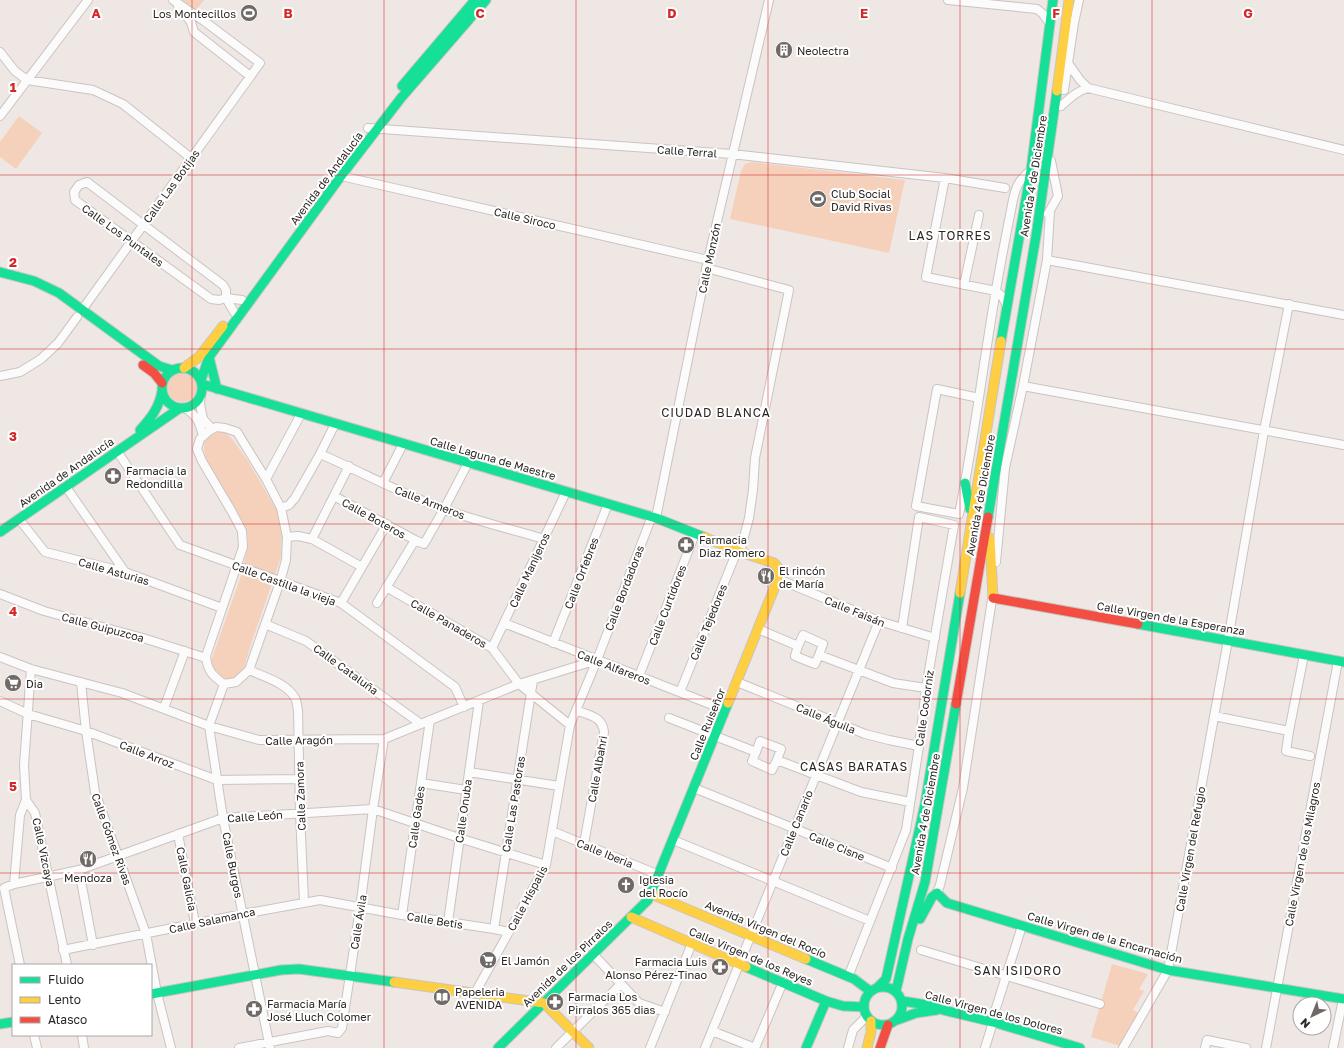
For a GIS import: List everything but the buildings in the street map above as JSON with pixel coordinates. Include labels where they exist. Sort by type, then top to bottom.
[{"type":"main road","name":"Avenida de Andalucía","points":[[201,386],[209,357],[341,176],[394,95],[475,0]]},
{"type":"main road","name":"Avenida de Andalucía","points":[[184,368],[199,357],[373,129],[486,0]]},
{"type":"main road","name":"Avenida 4 de Diciembre","points":[[874,989],[886,979],[925,804],[1007,306],[1032,170],[1053,0]]},
{"type":"main road","name":"Avenida 4 de Diciembre","points":[[896,991],[908,939],[925,882],[1036,236],[1070,0]]},
{"type":"main road","points":[[0,272],[34,281],[59,293],[79,314],[154,373],[162,387],[164,398],[173,406],[182,408],[195,403],[201,386],[194,372],[184,368],[178,368],[172,370],[164,378],[162,387]]},
{"type":"main road","points":[[0,279],[30,288],[54,300],[79,314],[159,366],[172,370]]},
{"type":"main road","points":[[209,357],[217,389]]},
{"type":"main road","name":"Calle Laguna de Maestre","points":[[201,386],[217,389],[654,517],[739,552],[774,563],[779,569],[778,579]]},
{"type":"main road","name":"Avenida de Andalucía","points":[[126,445],[154,415],[160,404],[162,387]]},
{"type":"main road","name":"Avenida de Andalucía","points":[[2,529],[182,408]]},
{"type":"main road","points":[[965,483],[972,518]]},
{"type":"main road","points":[[989,512],[993,598]]},
{"type":"main road","name":"Calle Ruiseñor","points":[[651,894],[778,579]]},
{"type":"main road","name":"Calle Virgen de la Esperanza","points":[[993,598],[1341,661]]},
{"type":"main road","points":[[908,939],[932,897],[937,893]]},
{"type":"main road","name":"Calle Virgen de la Encarnación","points":[[937,893],[947,903],[1168,970],[1344,999]]},
{"type":"main road","name":"Avenida Virgen del Rocío","points":[[651,894],[848,976],[874,989]]},
{"type":"main road","name":"Avenida de los Pirralos","points":[[498,1048],[648,900],[651,894]]},
{"type":"main road","name":"Calle Virgen de los Reyes","points":[[631,917],[826,1001],[843,1006],[864,1007]]},
{"type":"main road","points":[[154,994],[281,970],[299,969],[350,975],[544,1003],[590,1048]]},
{"type":"main road","points":[[867,1048],[871,1032],[869,1019],[864,1007],[864,1001],[874,989],[884,987],[896,991],[902,1001],[902,1011],[897,1020]]},
{"type":"main road","points":[[806,1048],[826,1001]]},
{"type":"main road","name":"Calle Virgen de los Dolores","points":[[902,1001],[926,1004],[1080,1048]]},
{"type":"main road","points":[[869,1019],[881,1025],[888,1025],[911,1014],[925,1010],[943,1010]]},
{"type":"main road","points":[[0,1024],[12,1022]]},
{"type":"main road","points":[[880,1048],[888,1025]]},
{"type":"street","points":[[0,116],[88,0]]},
{"type":"street","name":"Calle Monzón","points":[[654,517],[707,264],[769,0]]},
{"type":"street","points":[[948,0],[1037,9],[1043,14],[1050,24]]},
{"type":"street","points":[[1052,166],[1068,63],[1080,0]]},
{"type":"street","points":[[174,1],[204,21],[196,28],[194,32]]},
{"type":"street","points":[[174,1],[191,22],[194,32],[250,76]]},
{"type":"street","name":"Calle Las Botijas","points":[[0,376],[20,372],[42,359],[58,343],[260,63],[204,21]]},
{"type":"street","points":[[0,52],[15,71],[27,80],[93,90],[123,104],[191,158]]},
{"type":"street","points":[[1068,63],[1080,80],[1088,88]]},
{"type":"street","points":[[1061,106],[1071,96],[1088,88],[1344,150]]},
{"type":"street","name":"Calle Terral","points":[[373,129],[732,154],[945,178],[1005,188]]},
{"type":"street","points":[[1036,236],[1058,196],[1049,153]]},
{"type":"street","points":[[1013,200],[1005,188],[1021,179],[1032,170]]},
{"type":"street","name":"Calle Siroco","points":[[341,176],[707,264],[789,290],[755,458],[749,518],[739,552]]},
{"type":"street","points":[[945,178],[926,277],[996,291],[1002,296],[1007,306]]},
{"type":"street","points":[[979,398],[937,390],[916,506],[959,514],[965,483],[979,398],[996,291],[1013,200],[1016,188],[1021,179]]},
{"type":"street","name":"Calle Los Puntales","points":[[87,182],[143,224],[223,285],[226,290],[226,298],[219,300],[211,299],[75,200],[74,192],[79,185],[87,182]]},
{"type":"street","points":[[937,893],[962,788],[993,598],[1005,468],[1023,386],[1047,260],[1050,211]]},
{"type":"street","points":[[964,284],[979,215]]},
{"type":"street","points":[[1047,260],[1344,315]]},
{"type":"street","points":[[226,298],[242,300]]},
{"type":"street","points":[[226,298],[234,312]]},
{"type":"street","name":"Calle Virgen del Refugio","points":[[1123,1048],[1168,970],[1228,640],[1264,431],[1289,304]]},
{"type":"street","points":[[201,386],[200,404],[203,419],[212,429]]},
{"type":"street","points":[[1023,386],[1344,445]]},
{"type":"street","points":[[182,408],[194,414],[199,421],[203,436]]},
{"type":"street","points":[[266,479],[301,414]]},
{"type":"street","points":[[281,508],[289,505],[295,498],[335,424]]},
{"type":"street","points":[[216,427],[225,428],[237,432],[266,479],[281,508],[287,537],[286,560],[280,582],[249,670],[236,682],[224,684],[214,677],[207,666],[206,658],[237,566],[242,547],[242,531],[202,461],[197,449],[200,438],[212,429],[216,427]]},
{"type":"street","points":[[383,483],[403,444]]},
{"type":"street","name":"Calle Castilla la vieja","points":[[117,451],[180,545],[341,604],[455,687],[464,707]]},
{"type":"street","name":"Calle Armeros","points":[[320,454],[444,509],[544,539]]},
{"type":"street","points":[[377,603],[415,540],[424,544],[468,463]]},
{"type":"street","points":[[312,539],[349,466]]},
{"type":"street","points":[[66,487],[125,572]]},
{"type":"street","name":"Calle Manijeros","points":[[492,648],[566,492]]},
{"type":"street","name":"Calle Boteros","points":[[334,496],[415,540]]},
{"type":"street","name":"Calle Orfebres","points":[[553,643],[608,504]]},
{"type":"street","name":"Calle Bordadoras","points":[[576,710],[654,517]]},
{"type":"street","name":"Calle Codorniz","points":[[848,976],[906,830],[926,688],[954,525],[919,517],[902,628]]},
{"type":"street","name":"Calle Asturias","points":[[19,519],[45,552],[125,572],[222,608]]},
{"type":"street","points":[[341,604],[387,524]]},
{"type":"street","name":"Calle Curtidores","points":[[639,676],[695,534]]},
{"type":"street","points":[[287,537],[298,536],[312,539],[362,567]]},
{"type":"street","name":"Calle Tejedores","points":[[680,692],[739,552]]},
{"type":"street","name":"Calle Faisán","points":[[778,579],[878,621],[935,638]]},
{"type":"street","name":"Calle Panaderos","points":[[386,587],[492,648],[520,684],[570,725]]},
{"type":"street","name":"Calle Guipuzcoa","points":[[0,594],[44,611],[143,638],[206,658]]},
{"type":"street","name":"Calle Canario","points":[[705,1048],[878,621]]},
{"type":"street","name":"Calle Alfareros","points":[[504,623],[725,710]]},
{"type":"street","name":"Calle Cataluña","points":[[265,624],[306,641],[421,724]]},
{"type":"street","points":[[758,629],[798,646]]},
{"type":"street","points":[[803,635],[823,644],[815,664],[794,656],[798,646],[803,635]]},
{"type":"street","points":[[164,708],[185,651]]},
{"type":"street","points":[[819,655],[893,683],[926,688]]},
{"type":"street","points":[[1304,655],[1286,751],[1310,756]]},
{"type":"street","name":"Calle Aragón","points":[[0,656],[31,669],[122,693],[209,726],[260,740],[384,739],[520,684],[597,660]]},
{"type":"street","name":"Calle Virgen de los Milagros","points":[[1266,1048],[1276,988],[1341,661]]},
{"type":"street","points":[[14,884],[20,815],[26,800],[24,765],[31,669]]},
{"type":"street","name":"Calle Zamora","points":[[249,670],[284,687],[296,698],[298,710],[300,813],[304,902]]},
{"type":"street","name":"Calle Las Pastoras","points":[[494,929],[533,680]]},
{"type":"street","name":"Calle Gómez Rivas","points":[[81,682],[86,731],[95,792],[146,934],[150,964]]},
{"type":"street","name":"Calle Águila","points":[[737,682],[865,734],[919,746]]},
{"type":"street","name":"Calle Burgos","points":[[224,684],[209,726],[223,818],[269,1045]]},
{"type":"street","name":"Calle Arroz","points":[[0,701],[28,714],[86,731],[217,780],[299,779]]},
{"type":"street","name":"Calle Onuba","points":[[448,922],[479,701]]},
{"type":"street","name":"Calle Híspalis","points":[[475,993],[546,865],[570,725],[576,710]]},
{"type":"street","name":"Calle Albahri","points":[[576,710],[598,719],[603,724],[604,732],[584,844]]},
{"type":"street","points":[[1214,716],[1289,731]]},
{"type":"street","points":[[669,718],[756,752]]},
{"type":"street","name":"Calle Gades","points":[[402,915],[430,720]]},
{"type":"street","name":"Calle Ávila","points":[[269,1045],[328,1031],[338,1033],[342,1028],[384,739]]},
{"type":"street","points":[[760,741],[782,750],[772,770],[752,761],[756,752],[760,741]]},
{"type":"street","points":[[777,760],[815,776],[861,792],[910,802]]},
{"type":"street","points":[[469,772],[559,786]]},
{"type":"street","points":[[421,783],[466,790]]},
{"type":"street","name":"Calle Cisne","points":[[694,788],[892,868]]},
{"type":"street","name":"Calle Vizcaya","points":[[26,800],[36,812],[67,964]]},
{"type":"street","points":[[373,809],[546,865]]},
{"type":"street","name":"Calle León","points":[[20,964],[4,888],[14,884],[79,870],[223,818],[373,809]]},
{"type":"street","name":"Calle Iberia","points":[[552,831],[659,875]]},
{"type":"street","name":"Calle Galicia","points":[[178,834],[195,923]]},
{"type":"street","points":[[674,840],[772,882],[870,921]]},
{"type":"street","points":[[79,870],[93,945]]},
{"type":"street","name":"Calle Salamanca","points":[[63,950],[304,902],[320,900],[360,908]]},
{"type":"street","name":"Calle Betis","points":[[360,908],[509,932]]},
{"type":"street","points":[[907,964],[919,920]]},
{"type":"street","points":[[996,1008],[1022,926]]},
{"type":"street","points":[[650,1048],[692,943]]},
{"type":"street","points":[[921,950],[1100,1004]]},
{"type":"street","points":[[593,954],[639,1003],[665,1012]]},
{"type":"street","name":"Calle Gómez Rivas","points":[[152,979],[154,994],[171,1048]]},
{"type":"street","points":[[712,1031],[755,1048],[783,982]]},
{"type":"street","points":[[556,1048],[621,984]]},
{"type":"street","points":[[1333,1048],[1344,999]]},
{"type":"street","points":[[848,1048],[853,1030],[869,1019]]},
{"type":"street","points":[[985,1048],[993,1022]]},
{"type":"street","points":[[34,1036],[37,1048]]},
{"type":"street","points":[[82,1036],[84,1048]]},
{"type":"street","points":[[1206,1044],[1246,1048]]},
{"type":"street","points":[[239,1048],[269,1045]]},
{"type":"shaded area","points":[[182,0],[204,0],[196,10]]},
{"type":"shaded area","points":[[19,116],[42,133],[16,169],[0,157],[0,142]]},
{"type":"shaded area","name":"Club Social David Rivas","points":[[751,162],[905,180],[889,253],[730,219],[741,171],[745,164]]},
{"type":"shaded area","points":[[182,372],[188,373],[196,381],[196,393],[188,401],[182,402],[176,401],[168,393],[167,387],[168,381],[176,373]]},
{"type":"shaded area","points":[[215,432],[225,432],[233,440],[248,461],[279,514],[282,534],[281,557],[243,671],[237,677],[231,679],[224,678],[216,671],[212,665],[212,658],[242,573],[248,546],[247,532],[205,455],[204,445],[207,438]]},
{"type":"shaded area","points":[[1112,964],[1148,974],[1139,989],[1144,991],[1133,1010],[1138,1013],[1120,1046],[1091,1037]]},
{"type":"traffic: fast","points":[[402,86],[475,0]]},
{"type":"traffic: fast","points":[[201,380],[209,357],[341,176],[401,98],[486,0]]},
{"type":"traffic: fast","points":[[1001,341],[1031,170],[1053,0]]},
{"type":"traffic: fast","points":[[988,517],[1036,236],[1057,91]]},
{"type":"traffic: fast","points":[[0,272],[34,281],[59,293],[159,366],[172,370]]},
{"type":"traffic: fast","points":[[209,357],[217,389]]},
{"type":"traffic: fast","points":[[186,368],[193,371],[199,377],[202,388],[201,396],[193,405],[186,408],[178,408],[171,405],[163,396],[162,384],[165,377],[174,369],[186,368]]},
{"type":"traffic: fast","points":[[202,384],[656,518],[704,537]]},
{"type":"traffic: fast","points":[[140,430],[154,412],[159,403],[162,391]]},
{"type":"traffic: fast","points":[[0,532],[180,408]]},
{"type":"traffic: fast","points":[[965,483],[970,509]]},
{"type":"traffic: fast","points":[[878,987],[886,979],[925,804],[960,593]]},
{"type":"traffic: fast","points":[[1138,624],[1344,662]]},
{"type":"traffic: fast","points":[[498,1048],[648,900],[728,703]]},
{"type":"traffic: fast","points":[[896,991],[908,939],[925,882],[956,704]]},
{"type":"traffic: fast","points":[[937,893],[947,903],[1168,970],[1344,999]]},
{"type":"traffic: fast","points":[[920,919],[932,897],[937,893]]},
{"type":"traffic: fast","points":[[806,959],[854,979],[870,991]]},
{"type":"traffic: fast","points":[[746,967],[826,1001],[843,1006],[864,1007]]},
{"type":"traffic: fast","points":[[152,994],[281,970],[299,969],[394,982]]},
{"type":"traffic: fast","points":[[879,987],[887,987],[897,992],[901,999],[902,1006],[901,1013],[897,1020],[887,1025],[879,1025],[869,1020],[867,1017],[864,1010],[864,1002],[869,992],[872,990],[879,987]]},
{"type":"traffic: fast","points":[[806,1048],[826,1001]]},
{"type":"traffic: fast","points":[[902,1001],[934,1006],[943,1010],[993,1022],[1080,1048]]},
{"type":"traffic: fast","points":[[897,1020],[916,1013],[937,1010]]},
{"type":"traffic: fast","points":[[0,1024],[12,1022]]},
{"type":"traffic: slow","points":[[1057,91],[1069,0]]},
{"type":"traffic: slow","points":[[184,368],[199,357],[223,326]]},
{"type":"traffic: slow","points":[[960,593],[1001,341]]},
{"type":"traffic: slow","points":[[704,537],[740,552],[774,563],[779,569],[778,579],[728,703]]},
{"type":"traffic: slow","points":[[990,538],[993,598]]},
{"type":"traffic: slow","points":[[651,894],[806,959]]},
{"type":"traffic: slow","points":[[631,917],[746,967]]},
{"type":"traffic: slow","points":[[394,982],[544,1003],[589,1048]]},
{"type":"traffic: slow","points":[[867,1048],[871,1032],[871,1021]]},
{"type":"traffic: jam","points":[[143,365],[154,373],[162,383]]},
{"type":"traffic: jam","points":[[956,704],[988,517]]},
{"type":"traffic: jam","points":[[993,598],[1138,624]]},
{"type":"traffic: jam","points":[[880,1048],[888,1025]]},
{"type":"place","name":"Los Montecillos","points":[[249,13]]},
{"type":"place","name":"Neolectra","points":[[784,50]]},
{"type":"place","name":"Club Social David Rivas","points":[[818,199]]},
{"type":"place","name":"Farmacia la Redondilla","points":[[113,476]]},
{"type":"place","name":"Farmacia Diaz Romero","points":[[686,545]]},
{"type":"place","name":"El rincón de María","points":[[766,576]]},
{"type":"place","name":"Dia","points":[[13,683]]},
{"type":"place","name":"Mendoza","points":[[88,859]]},
{"type":"place","name":"Iglesia del Rocío","points":[[626,885]]},
{"type":"place","name":"El Jamón","points":[[488,960]]},
{"type":"place","name":"Farmacia Luis Alonso Pérez-Tinao","points":[[720,967]]},
{"type":"place","name":"Papeleria AVENIDA","points":[[442,997]]},
{"type":"place","name":"Farmacia Los Pirralos 365 dias","points":[[555,1002]]},
{"type":"place","name":"Farmacia María José Lluch Colomer","points":[[254,1009]]},
{"type":"district","name":"LAS TORRES","points":[[950,235]]},
{"type":"district","name":"CIUDAD BLANCA","points":[[716,412]]},
{"type":"district","name":"CASAS BARATAS","points":[[854,766]]},
{"type":"district","name":"SAN ISIDORO","points":[[1018,970]]}]
